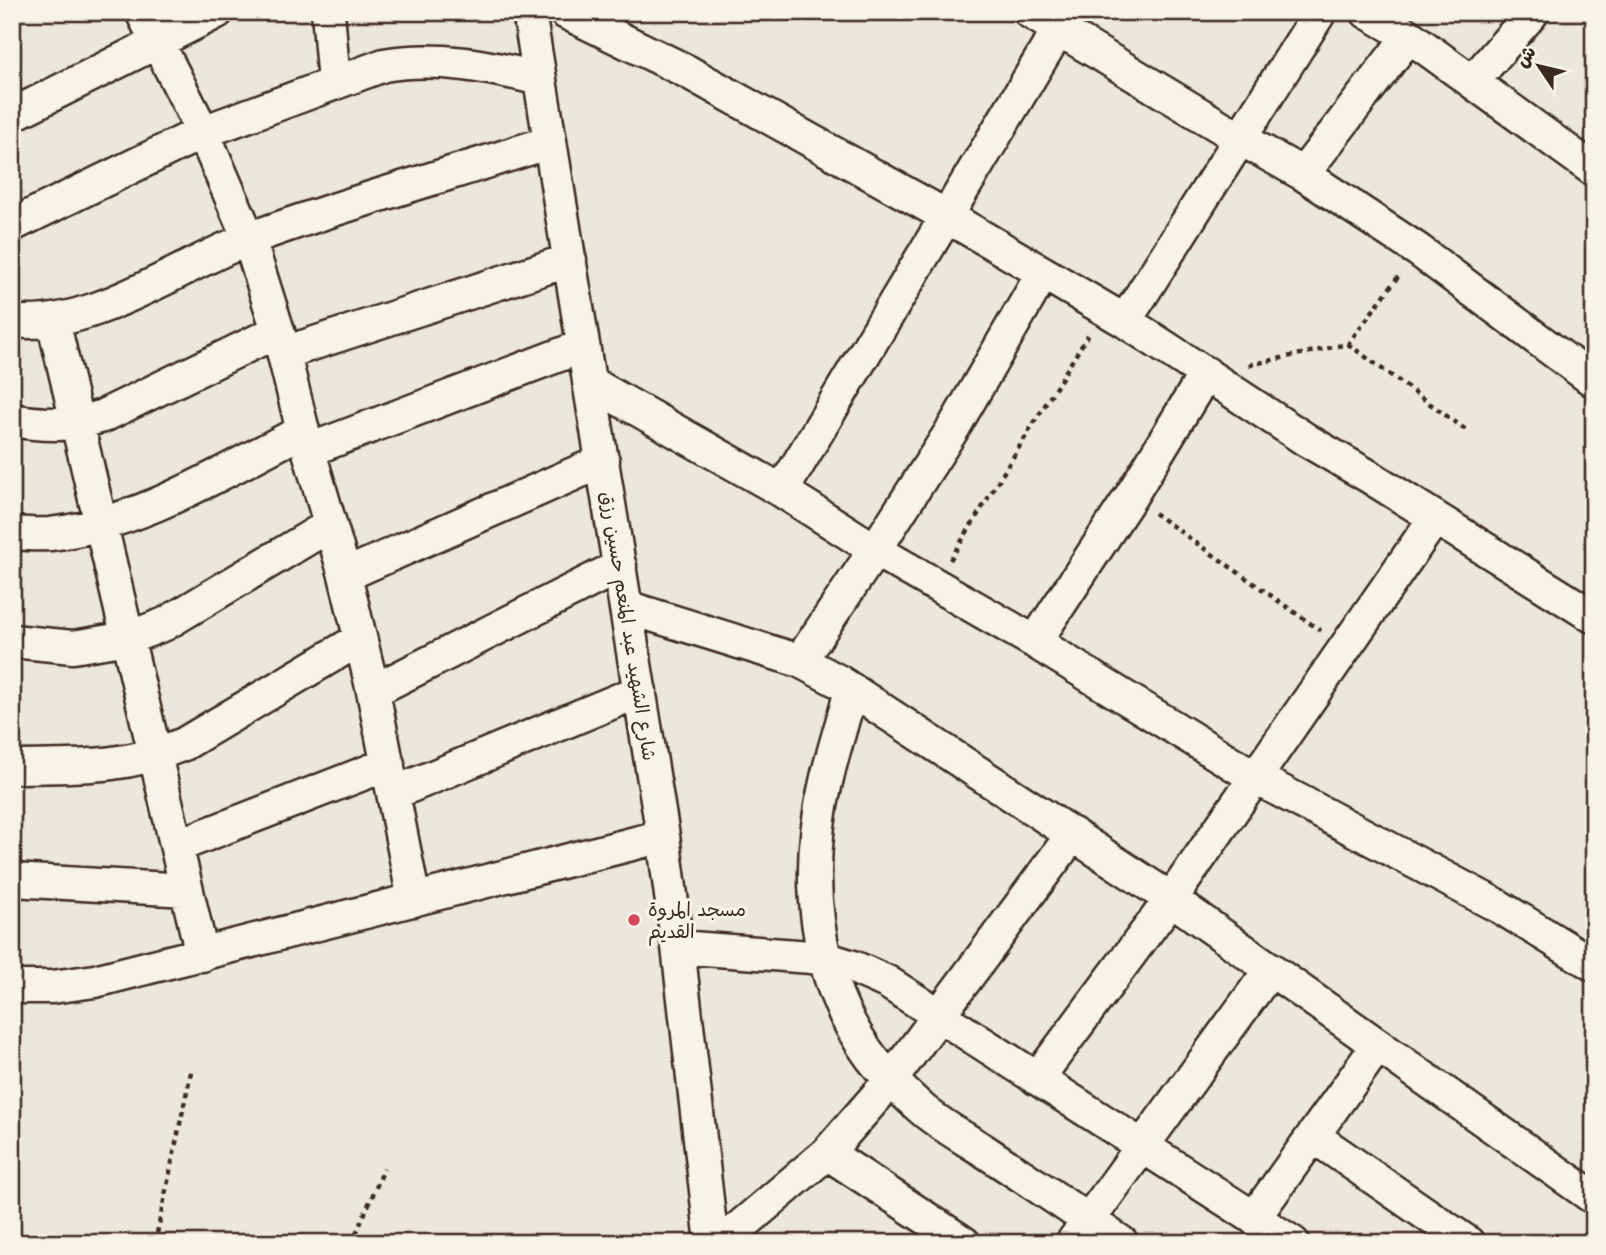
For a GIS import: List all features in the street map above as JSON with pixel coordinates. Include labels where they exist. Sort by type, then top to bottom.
[{"type":"street","points":[[142,12],[203,132],[249,239],[281,342],[306,441],[345,575],[373,691],[414,900]]},
{"type":"street","points":[[12,115],[217,12]]},
{"type":"street","points":[[328,12],[334,83]]},
{"type":"street","name":"شارع الشهيد عبد المنعم حسين رزق","points":[[529,12],[663,836],[712,1243]]},
{"type":"street","points":[[565,12],[688,72],[948,217],[1114,316],[1308,441],[1594,617]]},
{"type":"street","points":[[1030,12],[1063,21],[1241,139],[1303,174],[1418,250],[1594,381]]},
{"type":"street","points":[[1114,316],[1241,139],[1320,12]]},
{"type":"street","points":[[1367,12],[1409,36],[1594,170]]},
{"type":"street","points":[[1473,81],[1533,12]]},
{"type":"street","points":[[782,491],[1063,21]]},
{"type":"street","points":[[1303,174],[1409,36]]},
{"type":"street","points":[[12,225],[203,132],[384,65],[408,61],[451,62],[494,68],[540,79]]},
{"type":"street","points":[[12,321],[53,320],[89,312],[249,239],[550,142]]},
{"type":"street","points":[[12,420],[54,425],[78,424],[281,342],[569,260]]},
{"type":"street","points":[[800,661],[954,426],[1042,273]]},
{"type":"street","points":[[53,320],[202,955]]},
{"type":"street","points":[[12,533],[47,534],[101,524],[306,441],[583,346]]},
{"type":"street","points":[[1035,642],[1131,496],[1206,373]]},
{"type":"street","points":[[589,382],[782,491],[875,550],[1035,642],[1256,778],[1590,952]]},
{"type":"street","points":[[345,575],[603,461]]},
{"type":"street","points":[[1037,1079],[1171,899],[1435,518]]},
{"type":"street","points":[[12,641],[73,647],[128,638],[165,624],[330,525]]},
{"type":"street","points":[[373,691],[620,566]]},
{"type":"street","points":[[626,607],[800,661],[851,690],[1171,899],[1594,1198]]},
{"type":"street","points":[[12,767],[97,766],[156,756],[184,744],[360,639]]},
{"type":"street","points":[[851,690],[825,784],[818,825],[815,904],[824,958],[839,999],[870,1056],[891,1080],[926,1112],[1080,1232],[1122,1243]]},
{"type":"street","points":[[177,846],[391,779],[640,691]]},
{"type":"street","points":[[721,1243],[827,1153],[891,1080],[1073,834]]},
{"type":"street","points":[[12,987],[52,987],[95,981],[663,836]]},
{"type":"street","points":[[12,880],[187,890]]},
{"type":"street","points":[[678,947],[824,958],[887,982],[1293,1243]]},
{"type":"street","points":[[1080,1232],[1271,969]]},
{"type":"street","points":[[1254,1218],[1378,1045]]},
{"type":"street","points":[[1313,1136],[1468,1243]]},
{"type":"street","points":[[827,1153],[964,1243]]},
{"type":"path","points":[[1206,373],[1348,344],[1418,250]]},
{"type":"path","points":[[936,584],[1114,316]]},
{"type":"path","points":[[1348,344],[1466,430]]},
{"type":"path","points":[[1131,496],[1344,648]]},
{"type":"path","points":[[155,1243],[192,1067]]},
{"type":"path","points":[[352,1243],[383,1169]]},
{"type":"place","name":"مسجد المروة القديم","points":[[634,920]]}]
